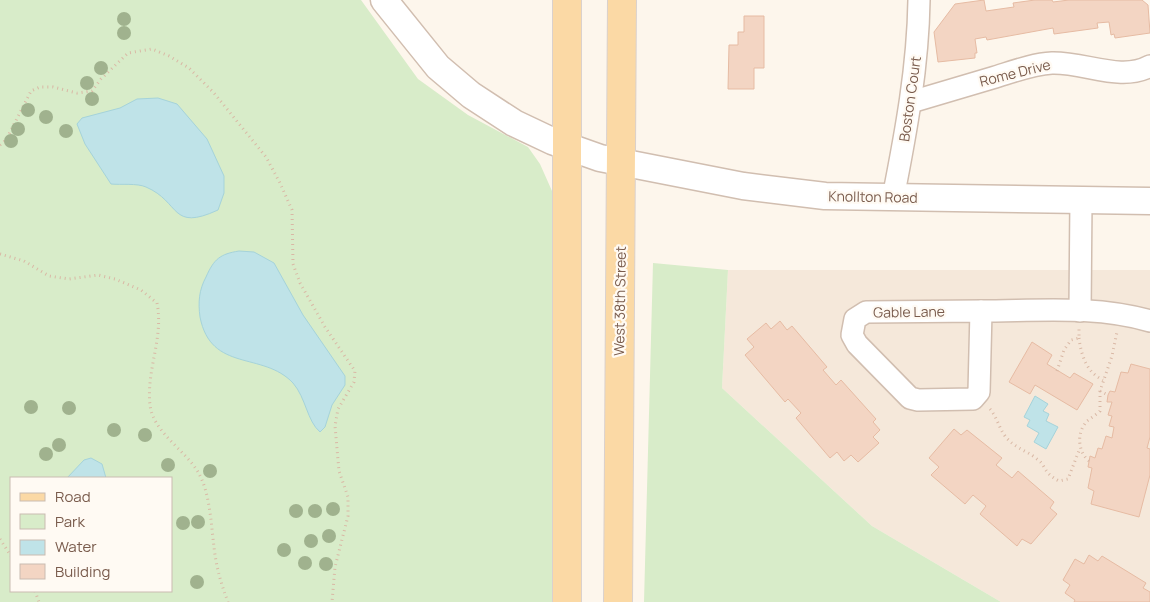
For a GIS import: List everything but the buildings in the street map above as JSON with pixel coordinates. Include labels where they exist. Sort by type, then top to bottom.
[{"type":"main road","points":[[566,602],[567,0]]},
{"type":"main road","name":"West 38th Street","points":[[618,602],[611,159],[622,0]]},
{"type":"street","name":"Knollton Road","points":[[384,0],[438,67],[471,95],[514,123],[568,146],[611,159],[786,193],[844,197],[1150,201]]},
{"type":"street","name":"Boston Court","points":[[893,198],[911,102],[918,33],[919,0]]},
{"type":"street","name":"Rome Drive","points":[[911,102],[1038,65],[1073,64],[1124,73],[1141,70],[1150,66]]},
{"type":"street","points":[[1080,311],[1081,200]]},
{"type":"street","points":[[977,395],[981,311]]},
{"type":"street","name":"Gable Lane","points":[[977,395],[970,400],[918,400],[910,398],[857,344],[852,336],[852,325],[855,319],[866,312],[1080,311],[1120,314],[1150,321]]},
{"type":"path","points":[[0,145],[6,140],[31,92],[40,87],[53,87],[77,93],[92,91],[101,79],[128,54],[152,49],[189,68],[214,94],[266,156],[292,210],[293,264],[300,283],[325,327],[355,372],[354,382],[338,409],[335,426],[339,471],[348,497],[348,516],[334,567],[332,602]]},
{"type":"path","points":[[0,254],[24,261],[48,276],[69,279],[98,275],[116,279],[141,290],[158,303],[160,316],[159,338],[150,383],[150,407],[156,424],[199,473],[211,515],[214,547],[221,582],[228,602]]},
{"type":"path","points":[[1080,311],[1079,338],[1082,355],[1096,377],[1103,380]]},
{"type":"path","points":[[1089,462],[1082,455],[1079,442],[1087,422],[1100,411],[1100,391],[1112,356],[1120,314]]},
{"type":"path","points":[[1057,371],[1064,350],[1071,340],[1079,338]]},
{"type":"path","points":[[1100,391],[1108,395]]},
{"type":"path","points":[[977,395],[1001,424],[1004,435],[1016,447],[1039,460],[1049,476],[1058,480],[1068,479],[1080,448]]},
{"type":"path","points":[[0,539],[10,554]]},
{"type":"shaded area","points":[[728,270],[1150,270],[1150,602],[1001,602],[872,526],[722,388]]},
{"type":"green space","points":[[0,0],[361,0],[418,79],[468,115],[528,147],[540,164],[552,191],[554,227],[554,602],[0,602]]},
{"type":"green space","points":[[653,263],[728,270],[722,388],[872,526],[1001,602],[644,602]]},
{"type":"water","points":[[158,98],[177,104],[207,139],[224,176],[224,193],[218,210],[191,218],[177,212],[157,193],[146,187],[111,184],[85,144],[77,124],[82,118],[120,108],[137,99]]},
{"type":"water","points":[[239,251],[254,252],[274,263],[303,315],[345,376],[345,385],[332,405],[325,427],[320,432],[312,422],[301,395],[293,383],[281,373],[226,354],[215,346],[206,335],[200,317],[200,291],[218,258]]},
{"type":"water","points":[[1035,396],[1048,404],[1043,411],[1049,414],[1046,421],[1058,427],[1046,449],[1034,442],[1039,433],[1027,426],[1030,420],[1024,417]]},
{"type":"water","points":[[91,458],[102,464],[106,477],[68,477],[84,460]]}]
